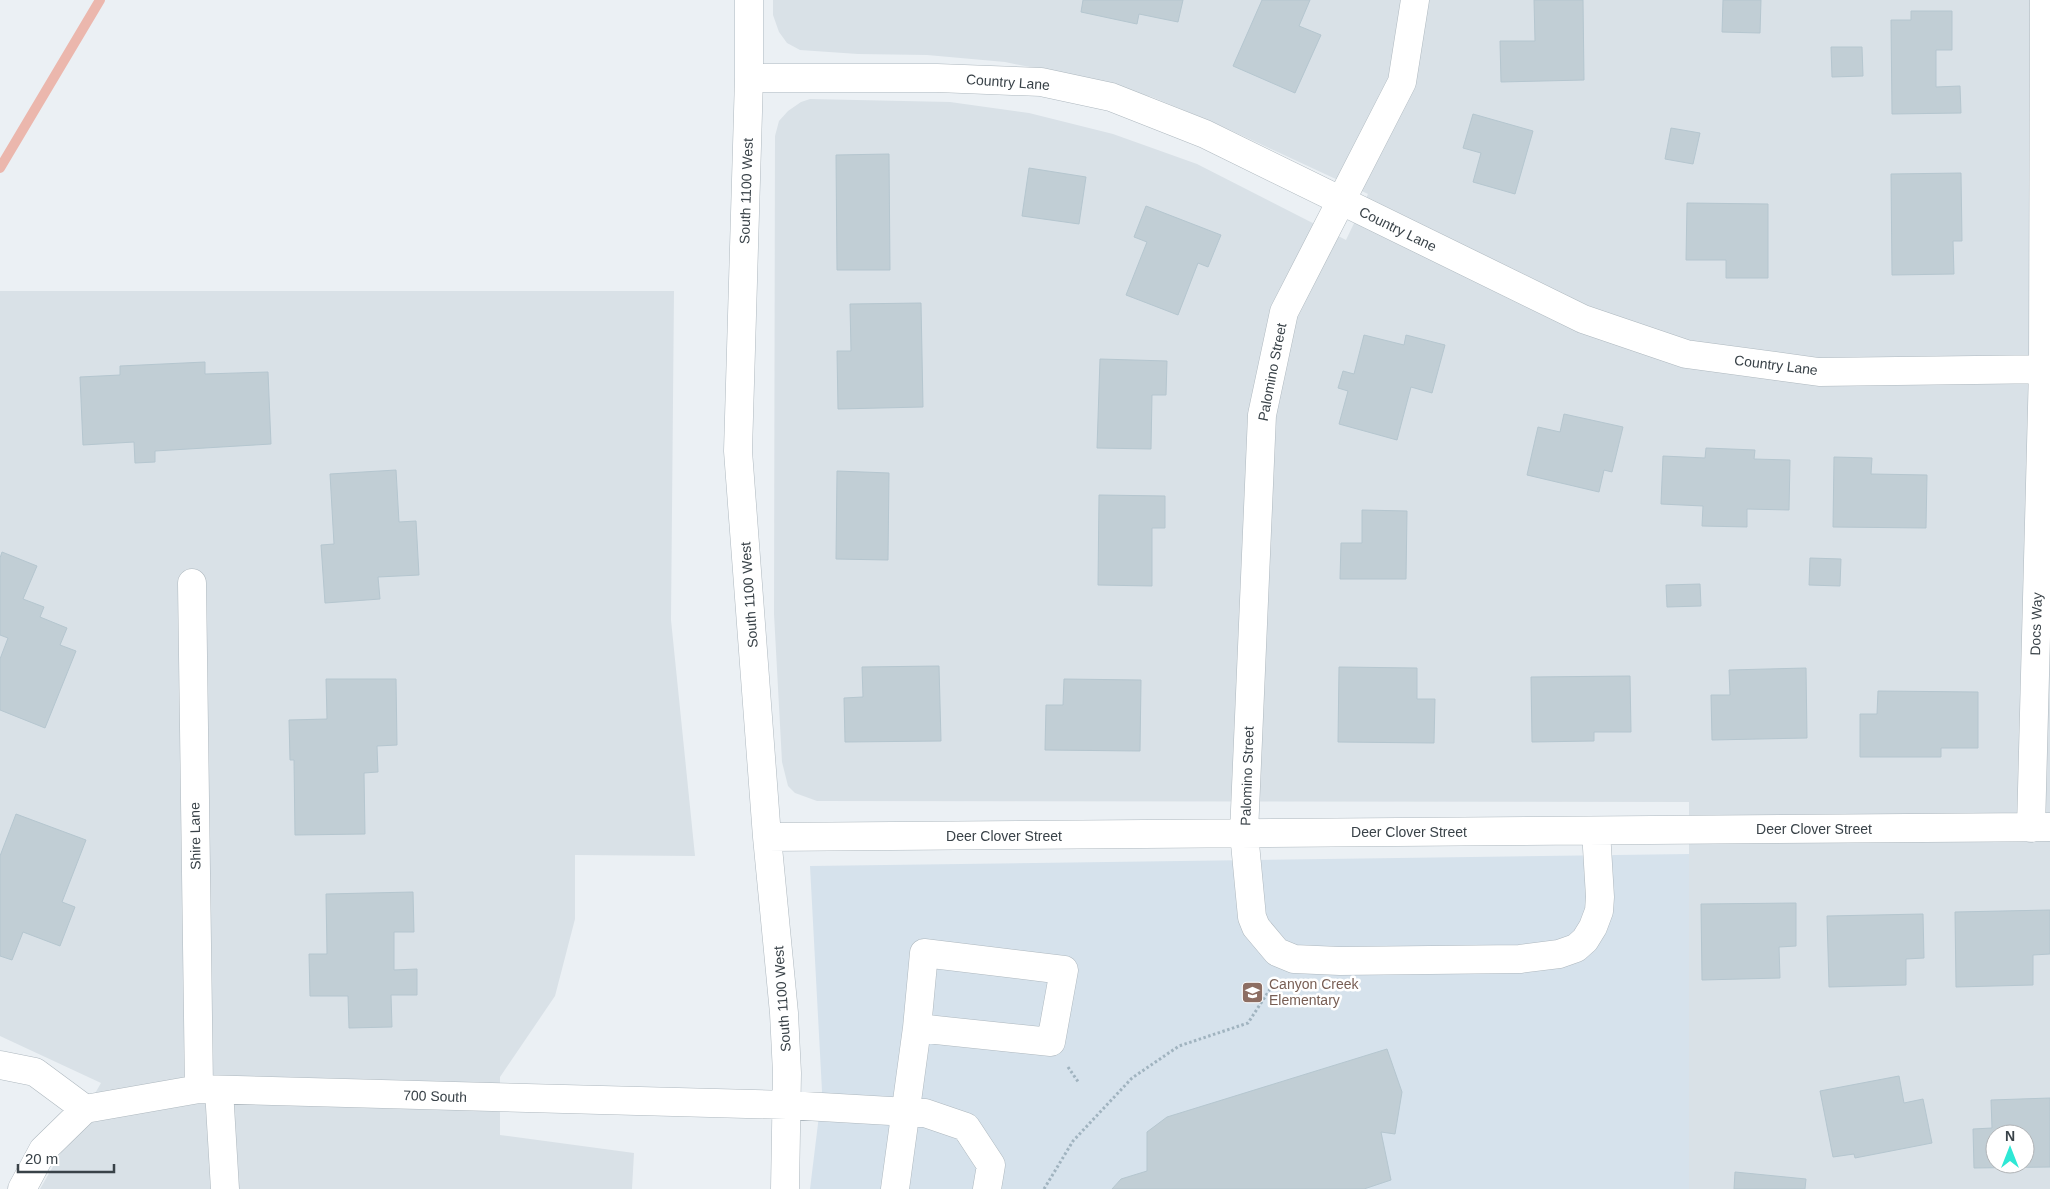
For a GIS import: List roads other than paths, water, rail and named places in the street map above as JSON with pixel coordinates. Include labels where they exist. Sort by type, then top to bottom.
[{"type":"street","name":"South 1100 West","points":[[749,0],[749,78],[738,451],[767,837],[784,1013],[787,1105],[785,1189]]},
{"type":"street","name":"Palomino Street","points":[[1415,0],[1402,82],[1284,312],[1262,415],[1244,834],[1252,917],[1256,927],[1277,952],[1294,959],[1340,961],[1520,959],[1559,954],[1576,948],[1585,940],[1593,927],[1599,911],[1600,897],[1596,831]]},
{"type":"street","name":"Docs Way","points":[[2040,827],[2047,369],[2044,0]]},
{"type":"street","name":"Country Lane","points":[[749,78],[938,78],[1041,82],[1111,97],[1188,127],[1583,319],[1686,354],[1819,372],[2047,369]]},
{"type":"street","name":"Shire Lane","points":[[192,583],[209,1089],[225,1189]]},
{"type":"street","name":"Deer Clover Street","points":[[767,837],[2040,827]]},
{"type":"street","points":[[895,1189],[917,1028],[924,953],[1064,970],[1051,1042],[917,1028]]},
{"type":"street","points":[[0,1065],[35,1072],[85,1109],[44,1150],[31,1187]]},
{"type":"street","name":"700 South","points":[[85,1109],[209,1089],[787,1105],[925,1113],[966,1127],[991,1165],[987,1189]]},
{"type":"waterway","points":[[0,168],[100,0]]},
{"type":"place","name":"Canyon Creek Elementary","points":[[1253,992]]}]
